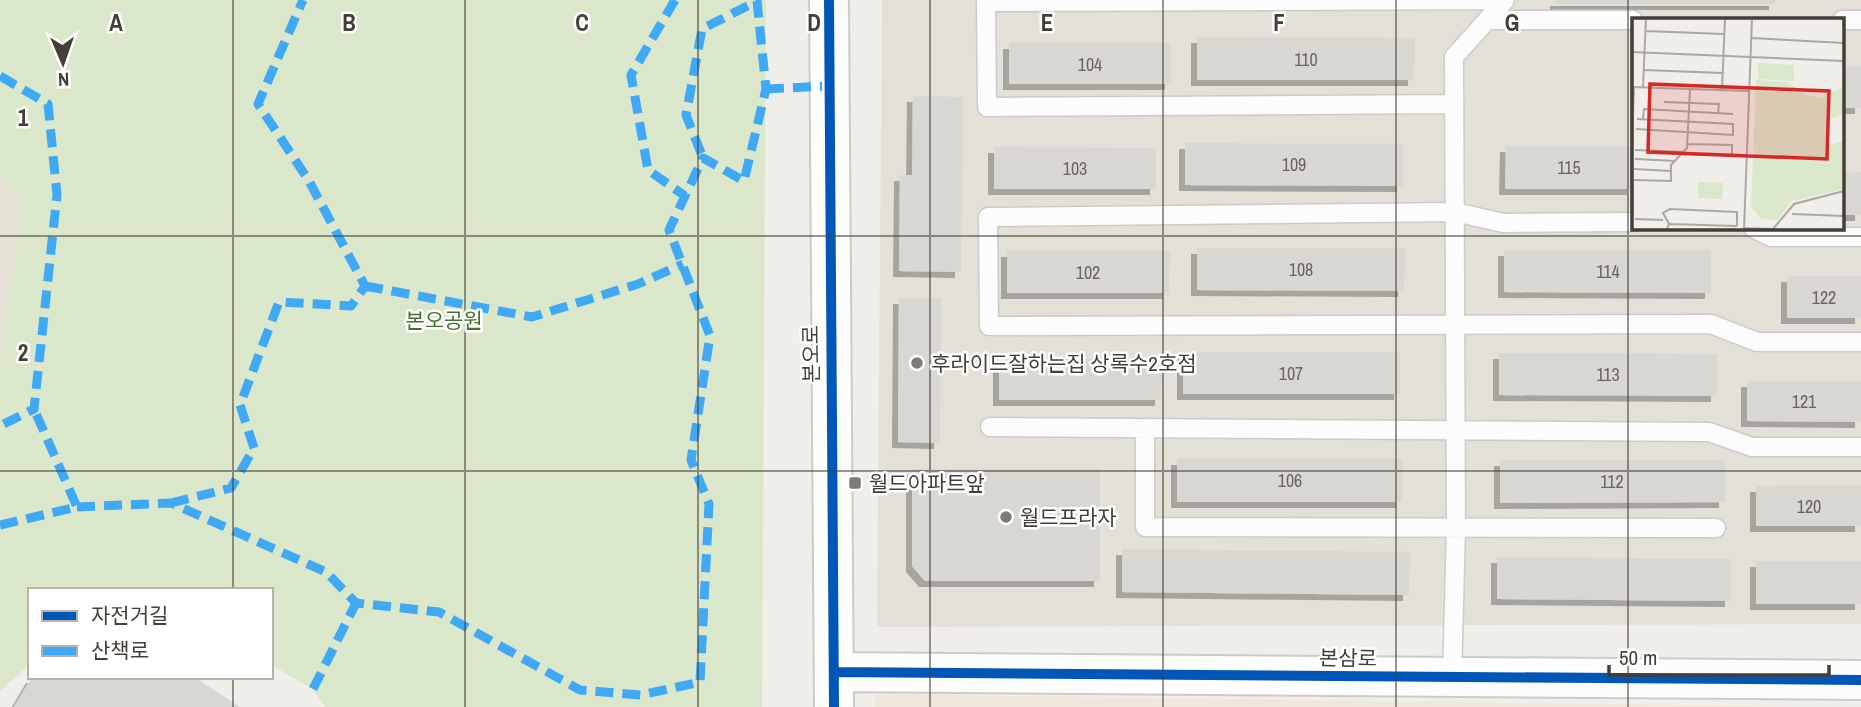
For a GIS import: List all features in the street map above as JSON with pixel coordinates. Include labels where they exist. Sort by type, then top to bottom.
[{"type":"street","name":"본오로","points":[[829,0],[834,689]]},
{"type":"street","name":"본삼로","points":[[834,689],[1118,691],[1452,678],[1861,680]]},
{"type":"lane","points":[[1452,678],[1456,527],[1454,57],[1504,0]]},
{"type":"lane","points":[[1454,104],[987,107],[986,2],[1504,0]]},
{"type":"lane","points":[[1487,19],[1632,20]]},
{"type":"lane","points":[[1843,20],[1861,20]]},
{"type":"lane","points":[[1632,222],[1503,222],[1455,212],[988,216],[989,326],[1712,324],[1757,342],[1861,342]]},
{"type":"lane","points":[[1755,229],[1771,237],[1861,237]]},
{"type":"lane","points":[[990,427],[1709,432],[1752,447],[1861,447]]},
{"type":"lane","points":[[1145,428],[1145,527],[1716,528]]},
{"type":"shaded area","points":[[882,0],[1861,0],[1861,624],[877,627]]},
{"type":"shaded area","points":[[0,174],[23,204],[0,363]]},
{"type":"shaded area","points":[[875,694],[1792,707],[875,707]]},
{"type":"green space","name":"본오공원","points":[[0,0],[766,0],[762,707],[325,707],[313,689],[273,666],[273,588],[28,588],[28,666],[0,691],[0,363],[23,204],[0,174]]},
{"type":"building","points":[[1556,0],[1775,0],[1775,4],[1556,4]]},
{"type":"building","points":[[1197,37],[1415,38],[1414,80],[1197,80]]},
{"type":"building","points":[[1009,43],[1171,43],[1171,84],[1009,84]]},
{"type":"building","points":[[1843,66],[1861,66],[1861,108],[1843,108]]},
{"type":"building","points":[[913,96],[963,97],[961,272],[899,271],[900,175],[912,175]]},
{"type":"building","points":[[1185,143],[1403,144],[1403,186],[1185,185]]},
{"type":"building","points":[[1506,146],[1632,146],[1632,189],[1505,189]]},
{"type":"building","points":[[994,147],[1156,148],[1156,189],[994,189]]},
{"type":"building","points":[[1861,172],[1861,215],[1843,215],[1843,173]]},
{"type":"building","points":[[1197,248],[1405,248],[1404,291],[1197,290]]},
{"type":"building","points":[[1504,250],[1711,250],[1711,293],[1504,292]]},
{"type":"building","points":[[1007,251],[1170,251],[1169,293],[1007,293]]},
{"type":"building","points":[[1787,276],[1861,276],[1861,318],[1787,318]]},
{"type":"building","points":[[899,298],[941,298],[940,443],[898,442]]},
{"type":"building","points":[[1183,352],[1400,352],[1400,394],[1183,394]]},
{"type":"building","points":[[1499,353],[1717,354],[1717,396],[1499,395]]},
{"type":"building","points":[[999,359],[1162,359],[1161,400],[999,400]]},
{"type":"building","points":[[1747,381],[1861,381],[1861,422],[1747,421]]},
{"type":"building","points":[[1177,459],[1402,459],[1402,502],[1177,502]]},
{"type":"building","points":[[1500,460],[1725,460],[1725,502],[1500,503]]},
{"type":"building","name":"월드프라자","points":[[912,469],[1100,469],[1100,581],[925,581],[912,566]]},
{"type":"building","points":[[1861,485],[1861,526],[1756,526],[1756,486]]},
{"type":"building","points":[[1122,549],[1410,552],[1409,595],[1122,592]]},
{"type":"building","points":[[1497,557],[1731,559],[1731,601],[1497,599]]},
{"type":"building","points":[[1756,561],[1861,561],[1861,604],[1756,604]]},
{"type":"building","points":[[31,679],[197,679],[240,707],[14,707]]},
{"type":"marked path","points":[[171,503],[231,488],[254,448],[240,405],[279,302],[351,306],[365,286],[309,181],[258,104],[303,0]]},
{"type":"marked path","points":[[675,0],[631,75],[648,170],[685,196]]},
{"type":"marked path","points":[[77,507],[171,503],[326,572],[356,603],[439,612],[580,690],[641,695],[700,682],[709,504],[691,460],[710,336],[669,230],[703,158],[744,181],[766,89],[757,1],[702,29],[686,115],[703,158]]},
{"type":"marked path","points":[[0,76],[48,104],[57,195],[34,409],[0,426]]},
{"type":"marked path","points":[[766,89],[828,86]]},
{"type":"marked path","points":[[365,286],[532,317],[638,284],[683,264]]},
{"type":"marked path","points":[[0,525],[77,507],[34,409]]},
{"type":"marked path","points":[[313,689],[356,603]]},
{"type":"cycle path","points":[[829,0],[834,707]]},
{"type":"cycle path","points":[[834,672],[1861,680]]},
{"type":"place","name":"후라이드잘하는집 상록수2호점","points":[[917,363]]},
{"type":"place","name":"월드아파트앞","points":[[855,483]]},
{"type":"place","name":"월드프라자","points":[[1006,517]]}]
